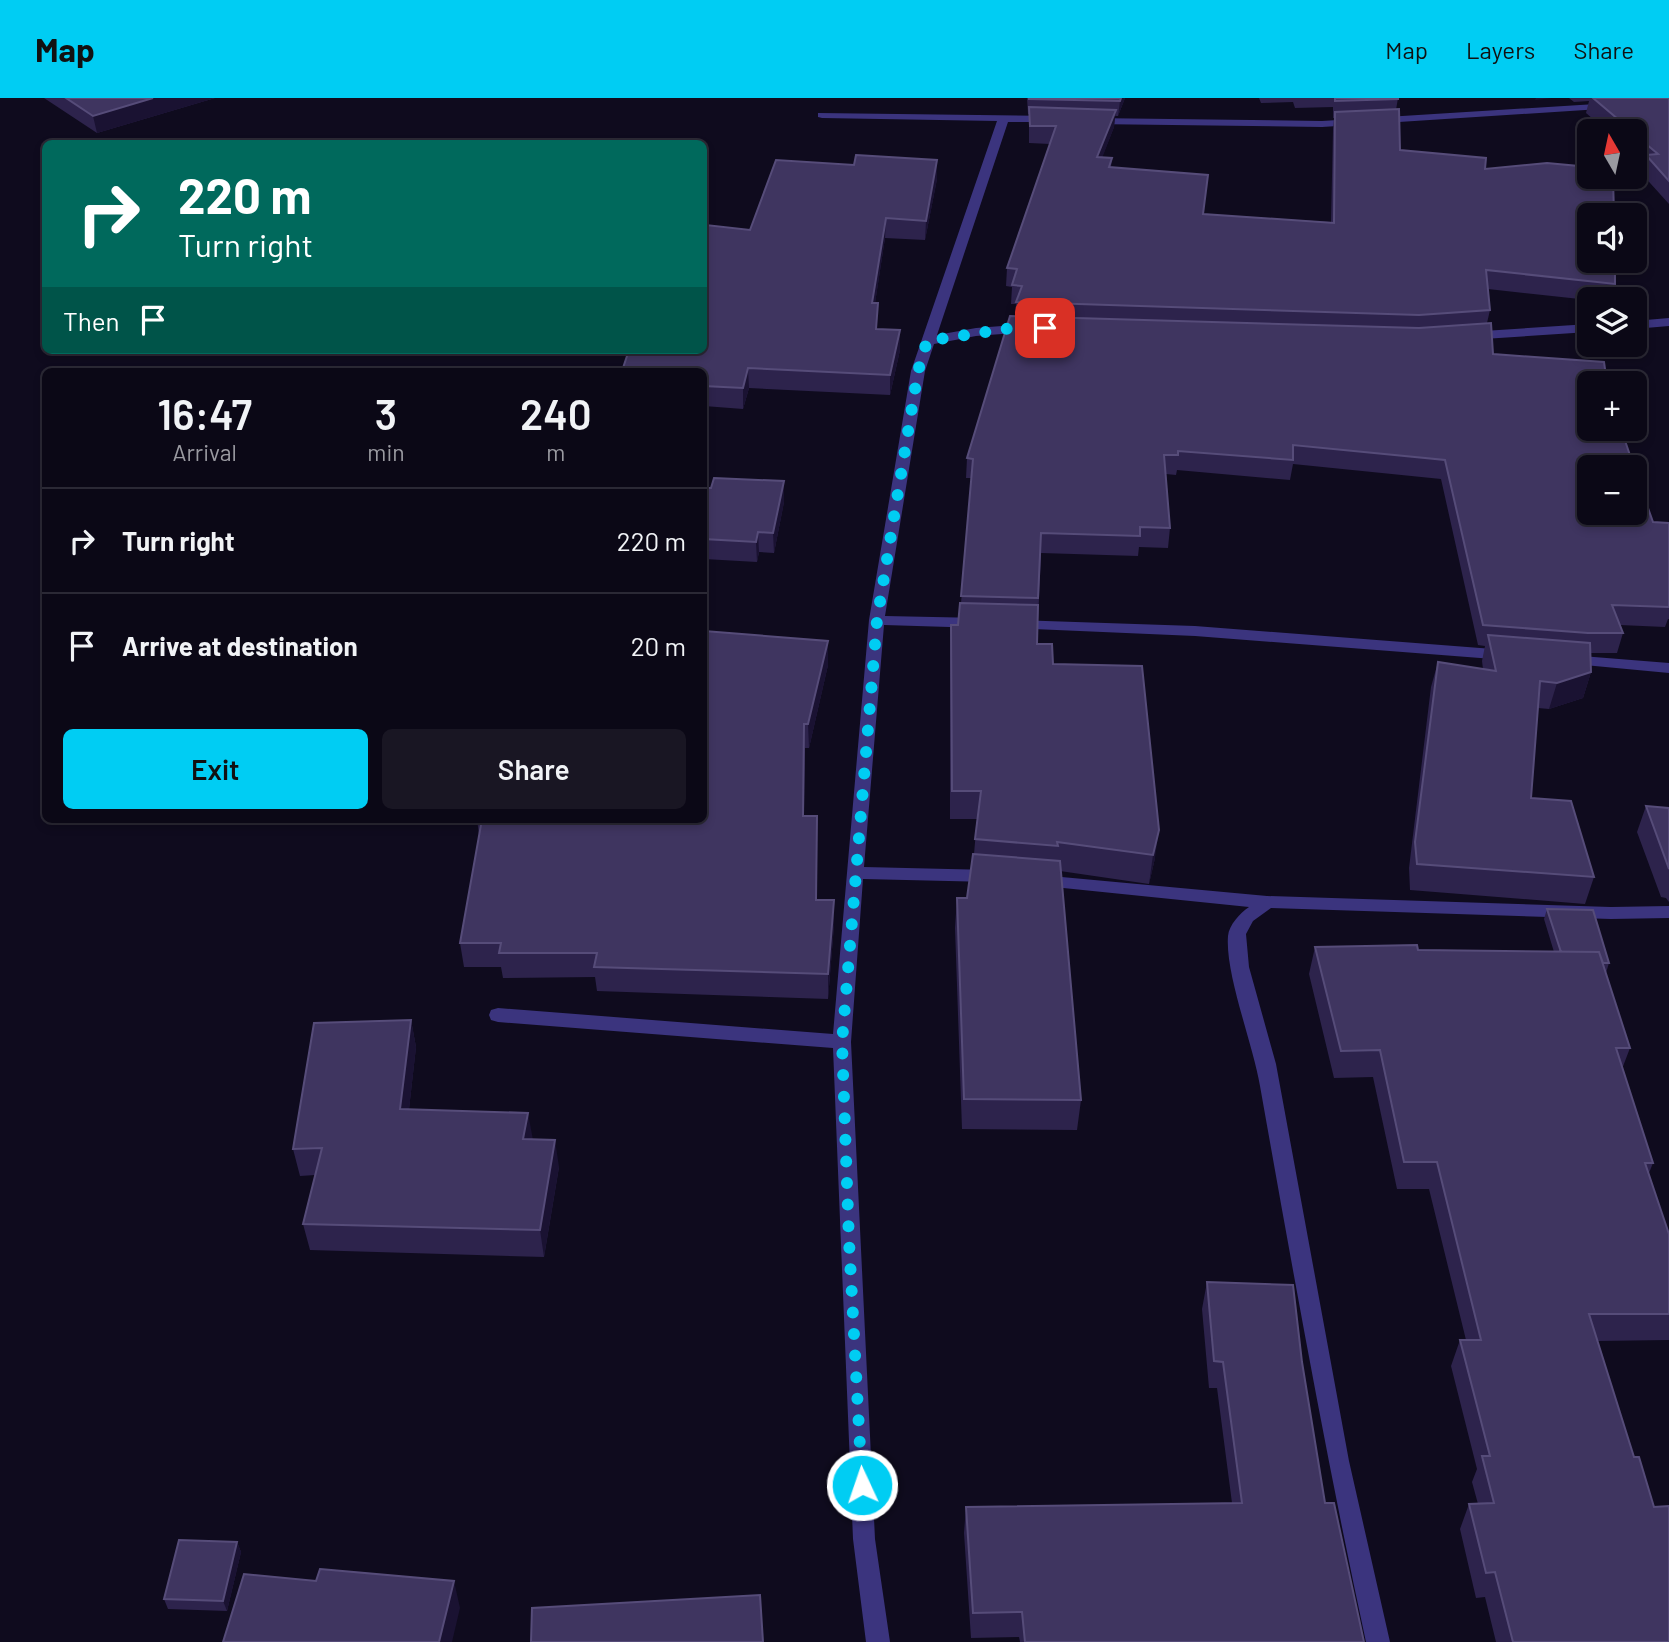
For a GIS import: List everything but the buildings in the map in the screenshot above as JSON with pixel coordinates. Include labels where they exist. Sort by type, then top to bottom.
[{"type":"street","points":[[1082,120],[1173,124],[1322,124],[1629,105]]},
{"type":"street","points":[[822,114],[1069,120]]},
{"type":"street","points":[[877,1642],[864,1539],[842,1042],[855,873],[877,620],[918,371],[1004,117]]},
{"type":"street","points":[[1647,324],[1669,322]]},
{"type":"street","points":[[927,341],[1019,327],[1046,328]]},
{"type":"street","points":[[1456,337],[1577,329]]},
{"type":"street","points":[[877,620],[1195,631],[1522,657]]},
{"type":"street","points":[[1549,659],[1669,668]]},
{"type":"street","points":[[855,873],[1013,878],[1267,902],[1611,913],[1669,912]]},
{"type":"street","points":[[1267,902],[1247,917],[1237,934],[1240,967],[1266,1064],[1338,1461],[1378,1642]]},
{"type":"street","points":[[498,1015],[842,1042]]},
{"type":"route","points":[[862,1485],[842,1042],[877,620],[918,371],[927,341],[1019,327],[1045,328]]}]
